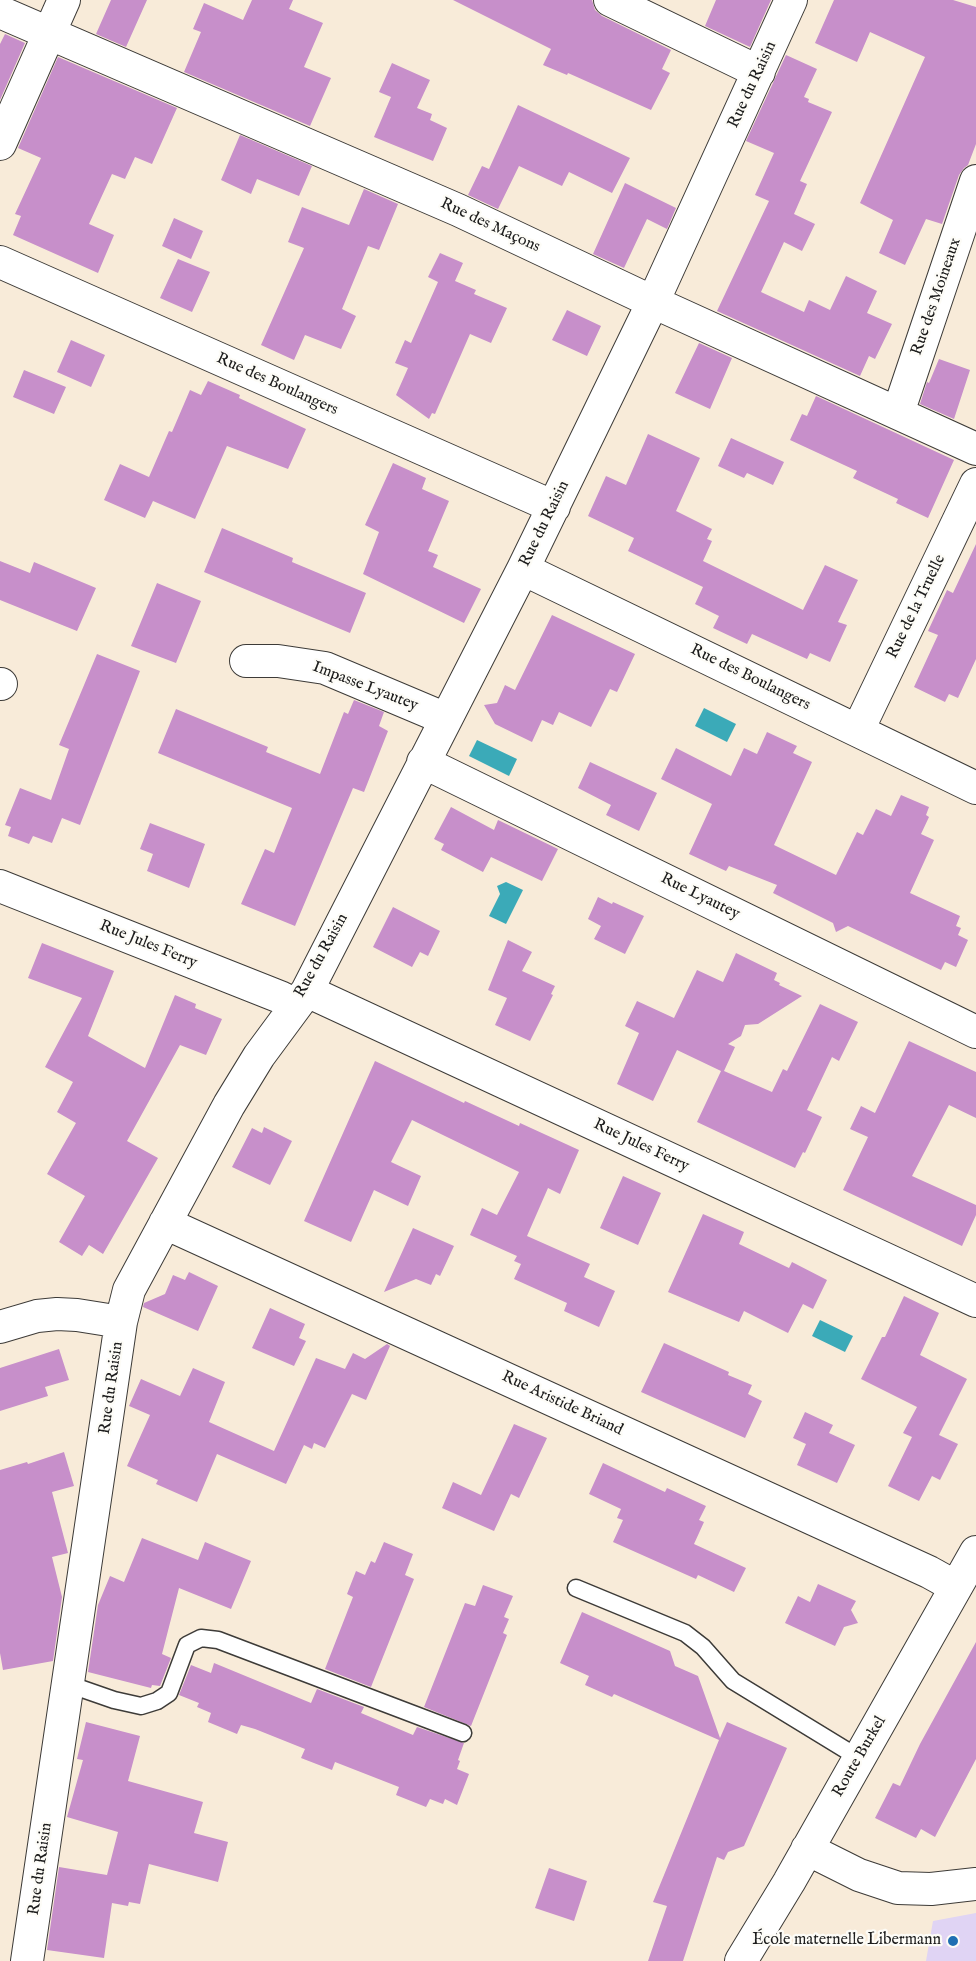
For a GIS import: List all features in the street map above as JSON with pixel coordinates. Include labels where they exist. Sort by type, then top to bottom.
[{"type":"street","points":[[0,144],[64,0]]},
{"type":"street","points":[[610,0],[759,72]]},
{"type":"street","name":"Rue du Raisin","points":[[27,1961],[121,1322],[133,1280],[234,1096],[301,998],[446,719],[554,507],[653,302],[791,0]]},
{"type":"street","name":"Rue des Maçons","points":[[0,12],[458,210],[653,302],[976,449]]},
{"type":"street","name":"Rue des Moineaux","points":[[897,413],[976,181]]},
{"type":"street","name":"Rue des Boulangers","points":[[0,262],[554,507]]},
{"type":"street","name":"Rue de la Truelle","points":[[858,730],[976,484]]},
{"type":"street","name":"Rue des Boulangers","points":[[523,569],[976,788]]},
{"type":"street","name":"Impasse Lyautey","points":[[246,661],[278,660],[325,668],[446,719]]},
{"type":"street","name":"Rue Lyautey","points":[[423,762],[976,1032]]},
{"type":"street","name":"Rue Jules Ferry","points":[[0,886],[280,997],[301,998],[976,1301]]},
{"type":"street","name":"Rue Aristide Briand","points":[[165,1223],[928,1572],[956,1587]]},
{"type":"street","points":[[0,1327],[37,1316],[57,1314],[121,1322]]},
{"type":"street","name":"Route Burkel","points":[[741,1961],[807,1850],[976,1552]]},
{"type":"street","points":[[807,1850],[859,1875],[898,1888],[931,1889],[976,1884]]},
{"type":"lane","points":[[576,1588],[685,1633],[703,1647],[733,1681],[859,1758]]},
{"type":"lane","points":[[68,1684],[114,1700],[141,1706],[157,1701],[169,1693],[187,1645],[201,1638],[218,1640],[463,1733]]},
{"type":"shaded area","name":"École maternelle Libermann","points":[[976,1913],[976,1961],[926,1961],[933,1921]]},
{"type":"water","points":[[704,708],[736,724],[727,742],[695,726]]},
{"type":"water","points":[[477,740],[517,759],[509,776],[469,756]]},
{"type":"water","points":[[506,882],[523,890],[506,924],[489,916],[500,894],[497,886]]},
{"type":"water","points":[[820,1320],[853,1336],[845,1352],[812,1336]]},
{"type":"building","points":[[111,0],[147,0],[126,47],[96,34]]},
{"type":"building","points":[[252,0],[293,0],[289,9],[323,23],[304,67],[331,78],[310,126],[184,72],[201,32],[193,29],[204,3],[243,20]]},
{"type":"building","points":[[453,0],[592,0],[595,10],[602,16],[671,50],[662,69],[670,73],[651,110],[568,73],[567,75],[543,65],[551,49]]},
{"type":"building","points":[[716,0],[771,0],[750,47],[705,26]]},
{"type":"building","points":[[834,0],[953,0],[976,7],[976,144],[968,165],[959,175],[942,224],[926,219],[905,265],[879,253],[893,220],[860,203],[925,57],[870,32],[857,62],[815,43]]},
{"type":"building","points":[[5,34],[25,43],[0,100],[0,44]]},
{"type":"building","points":[[786,55],[817,69],[804,97],[809,99],[808,102],[832,112],[800,181],[807,184],[794,214],[815,224],[802,251],[784,242],[761,292],[804,312],[809,300],[830,310],[846,276],[877,291],[867,313],[892,324],[875,359],[869,356],[860,376],[717,311],[769,201],[755,195],[774,153],[746,141]]},
{"type":"building","points":[[58,57],[177,108],[152,164],[135,157],[125,179],[112,174],[89,224],[114,235],[98,273],[13,235],[21,216],[15,214],[41,158],[18,148]]},
{"type":"building","points":[[392,63],[430,80],[417,108],[432,114],[430,120],[447,128],[433,161],[374,137],[391,97],[379,92]]},
{"type":"building","points":[[518,105],[630,158],[612,193],[569,172],[562,186],[519,166],[498,209],[468,195],[482,166],[489,169]]},
{"type":"building","points":[[240,135],[312,166],[299,196],[257,179],[251,194],[221,180]]},
{"type":"building","points":[[625,183],[676,208],[667,229],[647,219],[624,268],[593,254]]},
{"type":"building","points":[[364,189],[398,204],[379,250],[368,246],[342,309],[356,316],[341,349],[305,335],[294,360],[261,345],[304,248],[288,242],[302,207],[349,225]]},
{"type":"building","points":[[174,218],[203,231],[191,259],[162,246]]},
{"type":"building","points":[[440,253],[463,263],[455,281],[476,290],[474,294],[507,308],[491,343],[470,334],[435,414],[432,413],[429,419],[396,395],[408,368],[395,363],[405,340],[411,343],[438,282],[428,277]]},
{"type":"building","points":[[178,259],[210,272],[192,312],[160,298]]},
{"type":"building","points":[[567,310],[601,326],[587,356],[552,340]]},
{"type":"building","points":[[71,340],[105,355],[91,387],[57,372]]},
{"type":"building","points":[[699,343],[732,358],[710,409],[675,393]]},
{"type":"building","points":[[939,359],[970,370],[954,419],[920,404],[927,382],[929,383]]},
{"type":"building","points":[[24,370],[66,387],[54,414],[13,397]]},
{"type":"building","points":[[208,381],[306,429],[288,469],[227,446],[195,519],[153,501],[145,518],[104,500],[120,464],[149,477],[190,390],[201,395]]},
{"type":"building","points":[[816,396],[954,460],[928,518],[896,503],[898,499],[853,478],[857,471],[790,440],[802,414],[807,416]]},
{"type":"building","points":[[648,434],[700,458],[676,511],[712,529],[707,539],[712,541],[703,561],[803,610],[825,565],[858,580],[838,622],[847,625],[830,662],[810,653],[807,659],[752,634],[747,644],[713,628],[719,616],[695,604],[703,587],[628,551],[634,538],[588,516],[606,476],[626,485]]},
{"type":"building","points":[[731,438],[784,462],[773,485],[747,473],[744,478],[718,466]]},
{"type":"building","points":[[393,463],[426,478],[422,489],[449,501],[428,551],[438,555],[433,567],[481,589],[464,623],[363,574],[379,532],[365,525]]},
{"type":"building","points":[[222,528],[293,558],[292,562],[366,593],[350,633],[204,572]]},
{"type":"building","points":[[976,544],[976,659],[958,698],[949,694],[945,702],[914,687],[938,635],[928,631],[947,590],[953,593]]},
{"type":"building","points":[[0,561],[30,573],[34,562],[96,588],[77,631],[0,600]]},
{"type":"building","points":[[157,583],[201,601],[176,663],[131,646]]},
{"type":"building","points":[[552,615],[635,654],[617,692],[610,689],[591,727],[559,712],[553,725],[542,720],[532,742],[495,724],[484,705],[497,703],[505,685],[515,690]]},
{"type":"building","points":[[97,654],[140,671],[80,825],[62,818],[52,843],[33,836],[29,844],[8,836],[11,827],[5,825],[20,788],[51,800],[69,749],[59,745]]},
{"type":"building","points":[[354,700],[384,712],[379,726],[388,731],[364,792],[353,788],[295,926],[241,904],[265,849],[274,853],[292,808],[158,753],[176,709],[268,747],[266,752],[320,774],[344,712],[348,714]]},
{"type":"building","points":[[767,732],[797,746],[793,753],[812,762],[774,845],[836,875],[857,832],[863,835],[876,809],[891,816],[901,795],[929,807],[926,815],[929,817],[921,834],[934,840],[910,893],[960,916],[956,926],[961,928],[958,935],[968,940],[956,967],[945,962],[941,970],[848,926],[836,932],[833,923],[773,893],[777,885],[729,866],[726,871],[689,854],[712,804],[661,779],[676,748],[731,776],[744,748],[757,754]]},
{"type":"building","points":[[590,762],[657,793],[639,831],[606,815],[611,805],[578,788]]},
{"type":"building","points":[[451,807],[494,830],[498,820],[558,849],[542,881],[491,857],[483,872],[441,850],[444,844],[434,839]]},
{"type":"building","points":[[150,823],[205,844],[189,888],[147,871],[153,854],[140,849]]},
{"type":"building","points":[[598,897],[644,916],[625,954],[594,939],[601,926],[588,919]]},
{"type":"building","points":[[393,907],[440,931],[428,956],[420,952],[412,967],[373,947]]},
{"type":"building","points":[[508,940],[532,952],[522,971],[555,986],[551,994],[553,995],[530,1041],[495,1025],[507,998],[488,990]]},
{"type":"building","points":[[42,943],[114,971],[88,1036],[145,1068],[175,995],[196,1004],[195,1008],[222,1019],[206,1055],[180,1045],[127,1141],[158,1158],[103,1254],[89,1245],[82,1256],[59,1242],[85,1196],[47,1174],[76,1123],[57,1112],[73,1082],[45,1067],[82,998],[28,978]]},
{"type":"building","points":[[736,953],[777,973],[774,980],[780,983],[779,985],[802,996],[758,1024],[745,1025],[741,1036],[728,1044],[735,1047],[724,1071],[772,1092],[783,1069],[787,1071],[820,1004],[858,1022],[839,1061],[832,1057],[807,1110],[822,1117],[805,1153],[803,1152],[795,1168],[697,1122],[721,1071],[677,1050],[653,1101],[617,1084],[639,1033],[625,1026],[637,1001],[674,1018],[697,970],[723,982]]},
{"type":"building","points":[[909,1041],[976,1072],[976,1118],[949,1105],[912,1176],[976,1205],[976,1215],[962,1246],[843,1190],[868,1137],[850,1129],[861,1106],[875,1113]]},
{"type":"building","points":[[375,1061],[464,1103],[465,1101],[519,1126],[520,1123],[579,1150],[560,1194],[548,1188],[527,1236],[590,1264],[584,1277],[615,1291],[599,1327],[564,1311],[567,1303],[514,1279],[521,1264],[514,1261],[517,1256],[470,1235],[482,1208],[497,1215],[519,1172],[412,1120],[391,1162],[421,1176],[408,1206],[374,1190],[351,1242],[304,1221]]},
{"type":"building","points":[[264,1127],[292,1141],[270,1185],[232,1167],[252,1128],[262,1133]]},
{"type":"building","points":[[623,1176],[661,1193],[638,1245],[600,1228]]},
{"type":"building","points":[[703,1214],[744,1232],[739,1244],[789,1268],[792,1262],[827,1280],[813,1309],[803,1304],[788,1333],[744,1311],[739,1322],[668,1292]]},
{"type":"building","points":[[413,1228],[454,1246],[440,1276],[436,1274],[431,1285],[416,1279],[384,1292]]},
{"type":"building","points":[[189,1272],[218,1286],[198,1331],[143,1307],[144,1303],[165,1294],[173,1275],[185,1280]]},
{"type":"building","points":[[904,1296],[939,1313],[920,1355],[967,1379],[939,1435],[958,1444],[940,1480],[932,1476],[919,1501],[888,1486],[912,1437],[903,1433],[917,1407],[861,1379],[882,1337],[885,1337]]},
{"type":"building","points":[[270,1308],[305,1324],[299,1338],[306,1341],[294,1366],[252,1348]]},
{"type":"building","points":[[664,1343],[729,1372],[728,1375],[752,1385],[748,1394],[762,1401],[745,1438],[641,1392]]},
{"type":"building","points":[[387,1344],[390,1346],[366,1400],[352,1394],[325,1448],[314,1443],[312,1449],[304,1445],[286,1484],[217,1454],[197,1502],[156,1484],[158,1480],[127,1466],[150,1415],[129,1406],[141,1379],[180,1396],[193,1368],[225,1382],[209,1422],[274,1451],[316,1358],[345,1369],[353,1353],[365,1359]]},
{"type":"building","points":[[59,1349],[69,1380],[45,1387],[48,1396],[0,1411],[0,1368]]},
{"type":"building","points":[[805,1412],[833,1425],[829,1433],[855,1445],[837,1483],[797,1465],[806,1444],[793,1438]]},
{"type":"building","points":[[514,1424],[547,1438],[519,1498],[511,1494],[494,1531],[442,1508],[453,1482],[481,1495]]},
{"type":"building","points":[[64,1452],[74,1486],[52,1492],[68,1553],[52,1557],[62,1597],[53,1661],[3,1670],[0,1653],[0,1470],[27,1462],[28,1464]]},
{"type":"building","points":[[603,1463],[665,1492],[667,1488],[706,1506],[699,1520],[704,1522],[694,1544],[746,1568],[734,1592],[698,1575],[696,1579],[613,1542],[623,1520],[617,1518],[621,1509],[589,1494]]},
{"type":"building","points":[[142,1538],[198,1560],[205,1542],[251,1561],[231,1609],[179,1588],[162,1654],[171,1658],[160,1686],[152,1685],[151,1688],[88,1672],[98,1605],[110,1576],[124,1582]]},
{"type":"building","points":[[384,1542],[413,1554],[405,1575],[414,1579],[371,1687],[325,1669],[353,1597],[347,1594],[356,1571],[365,1575],[371,1561],[375,1563]]},
{"type":"building","points":[[818,1584],[856,1601],[851,1610],[858,1623],[844,1627],[835,1646],[785,1623],[798,1596],[810,1602]]},
{"type":"building","points":[[483,1585],[513,1596],[504,1617],[509,1619],[503,1633],[507,1635],[471,1726],[424,1707],[465,1603],[475,1606]]},
{"type":"building","points":[[582,1612],[670,1651],[675,1666],[698,1676],[720,1738],[727,1722],[787,1748],[744,1846],[728,1852],[724,1860],[717,1857],[683,1961],[648,1961],[667,1906],[653,1902],[719,1740],[614,1694],[612,1697],[585,1685],[589,1676],[560,1663]]},
{"type":"building","points":[[976,1642],[976,1759],[935,1837],[921,1829],[916,1838],[875,1818],[893,1783],[900,1786],[920,1744]]},
{"type":"building","points":[[214,1663],[311,1703],[317,1689],[364,1707],[361,1713],[413,1735],[417,1727],[464,1743],[457,1769],[469,1774],[457,1805],[445,1799],[443,1804],[430,1799],[426,1807],[396,1795],[399,1787],[335,1762],[332,1770],[301,1758],[305,1749],[255,1729],[241,1725],[237,1734],[208,1722],[211,1713],[197,1707],[199,1703],[179,1695],[191,1665],[211,1673]]},
{"type":"building","points":[[86,1722],[140,1736],[128,1781],[203,1802],[194,1833],[228,1842],[218,1882],[149,1864],[140,1904],[129,1902],[128,1906],[112,1903],[104,1958],[47,1950],[59,1867],[107,1875],[118,1832],[67,1817],[83,1760],[77,1759]]},
{"type":"building","points":[[549,1868],[587,1881],[574,1921],[535,1908]]},
{"type":"place","name":"École maternelle Libermann","points":[[953,1941]]}]
